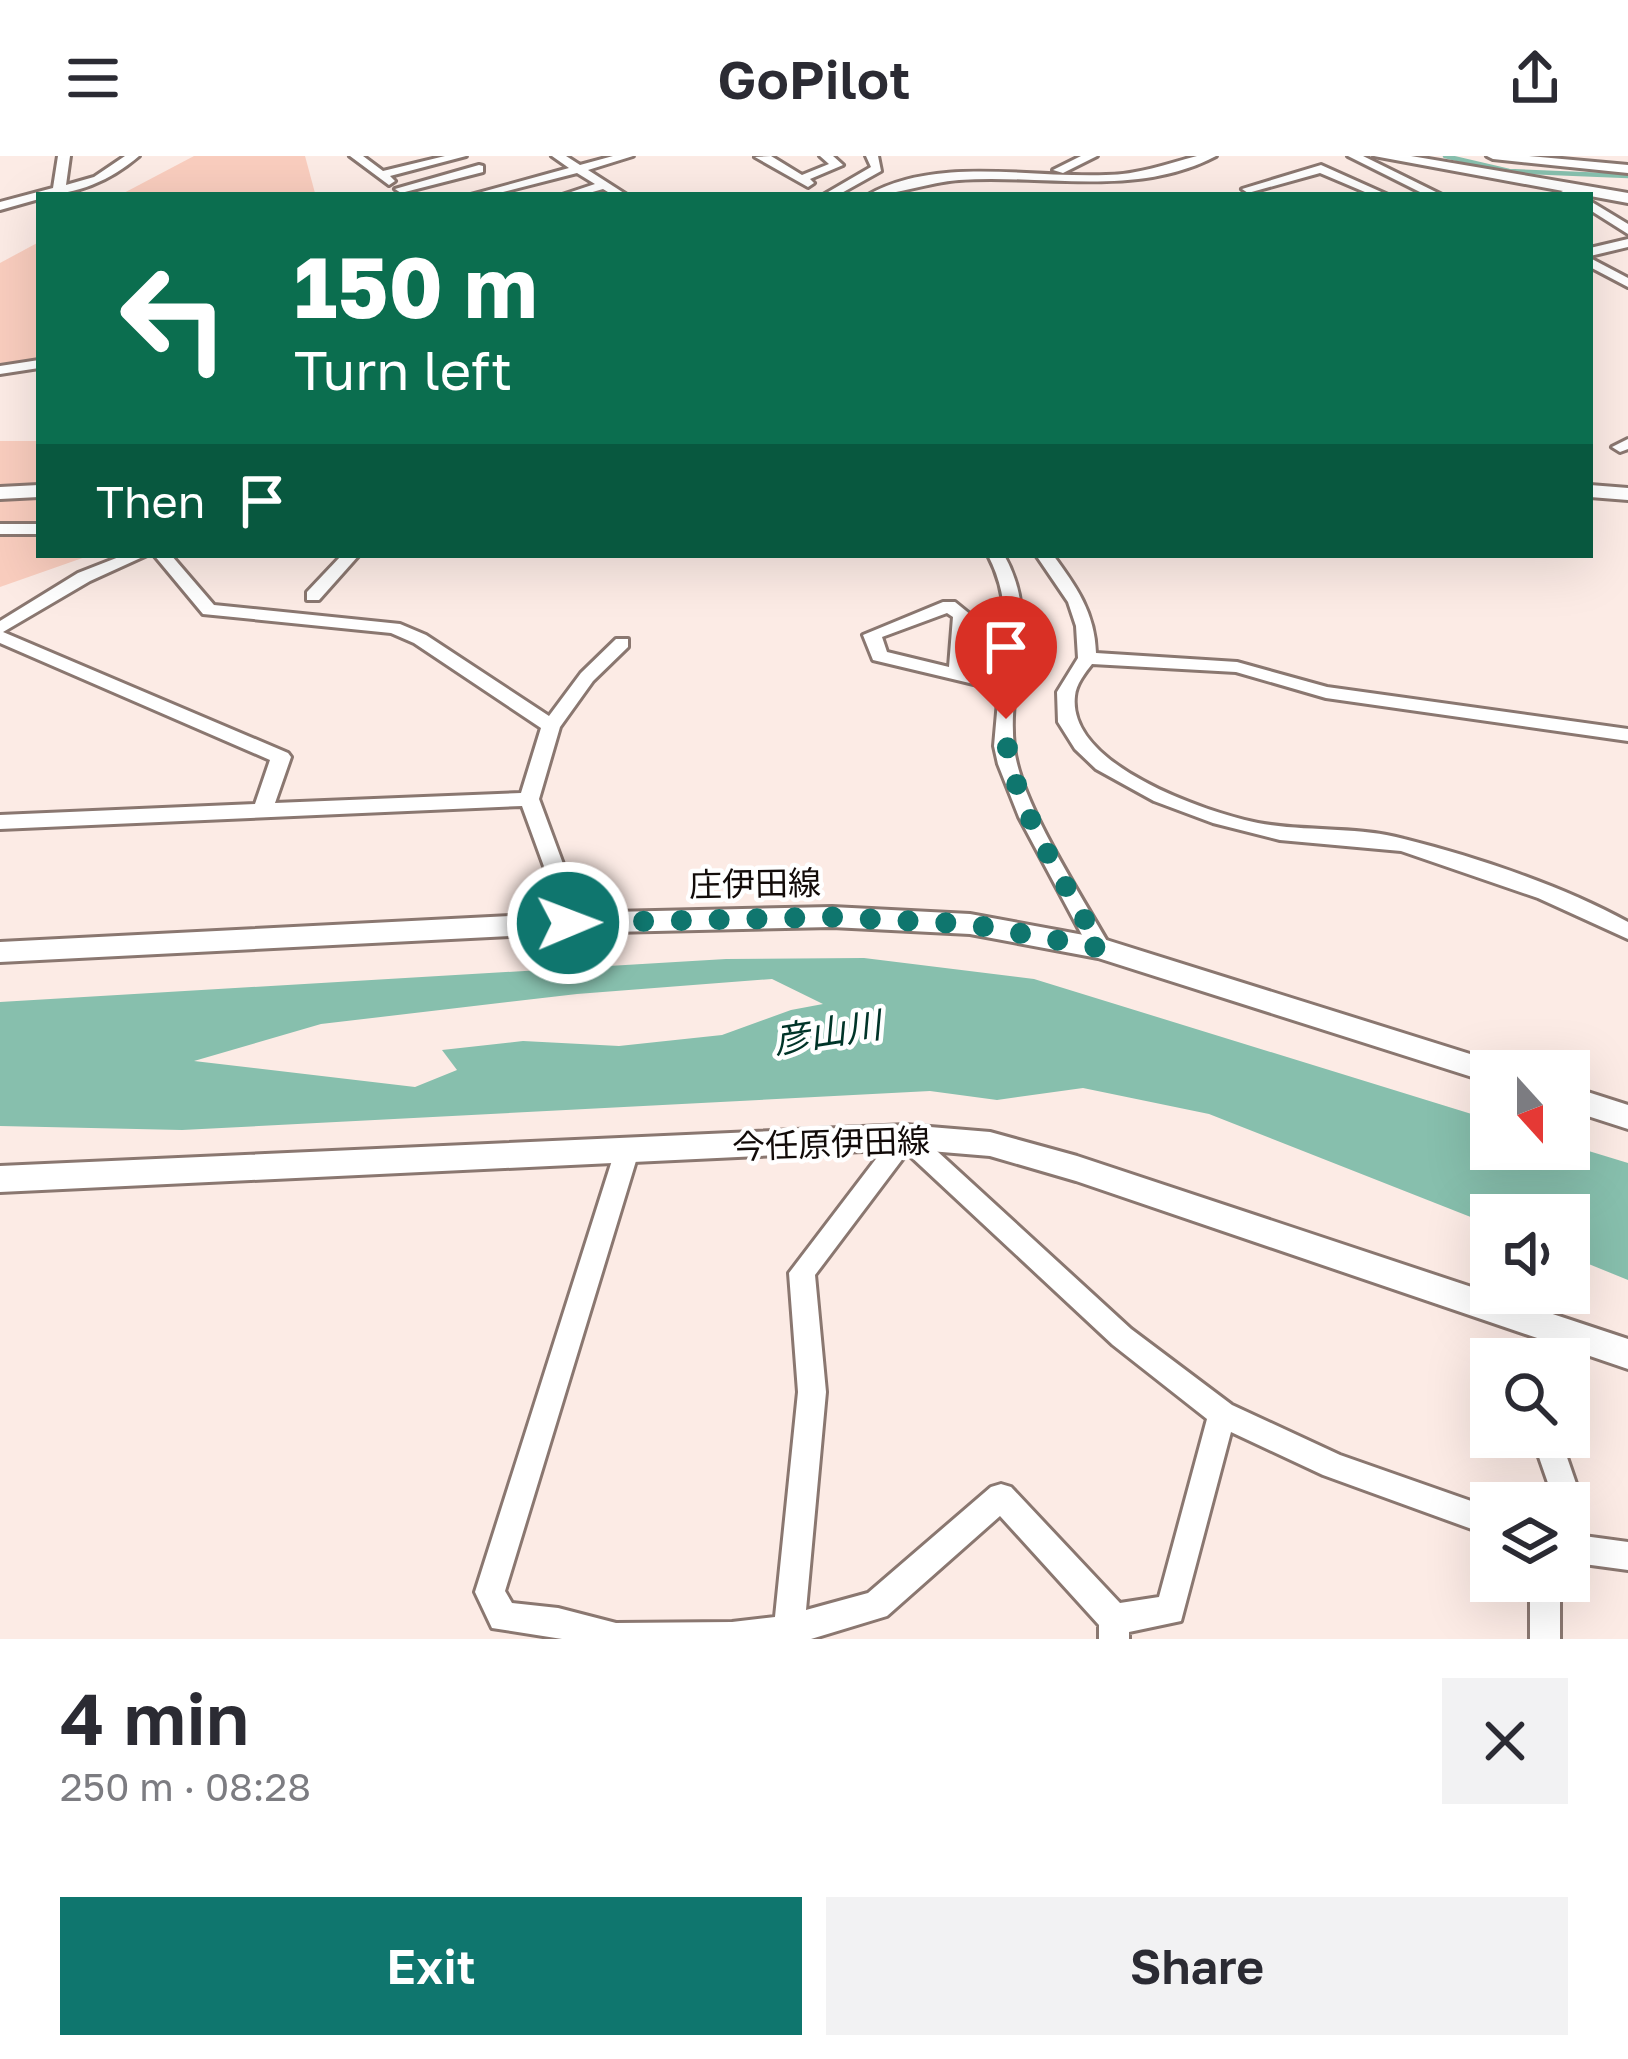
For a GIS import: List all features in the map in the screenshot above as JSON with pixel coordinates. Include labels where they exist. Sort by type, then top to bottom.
[{"type":"main road","points":[[1382,156],[1574,191]]},
{"type":"main road","points":[[1593,193],[1628,198]]},
{"type":"main road","points":[[0,493],[36,490]]},
{"type":"main road","points":[[1593,491],[1628,494]]},
{"type":"main road","name":"庄伊田線","points":[[0,952],[568,923],[832,917],[970,924],[1100,948],[1470,1065]]},
{"type":"main road","points":[[1590,1105],[1628,1117]]},
{"type":"main road","name":"今任原伊田線","points":[[0,1179],[906,1137],[990,1144],[1077,1168],[1540,1338]]},
{"type":"main road","name":"今任原伊田線","points":[[1590,1349],[1628,1354]]},
{"type":"street","points":[[59,190],[64,156]]},
{"type":"street","points":[[51,192],[98,180],[133,156]]},
{"type":"street","points":[[356,156],[405,192],[479,169]]},
{"type":"street","points":[[376,192],[384,177],[459,156],[513,191],[627,156]]},
{"type":"street","points":[[558,156],[616,192]]},
{"type":"street","points":[[765,156],[761,157],[798,184],[837,166],[826,156],[780,167]]},
{"type":"street","points":[[834,192],[877,168],[872,156]]},
{"type":"street","points":[[1059,170],[1091,156]]},
{"type":"street","points":[[1139,156],[1131,164],[1149,172]]},
{"type":"street","points":[[881,192],[956,175],[1103,179],[1210,156]]},
{"type":"street","points":[[1354,156],[1430,192]]},
{"type":"street","points":[[1492,156],[1628,169]]},
{"type":"street","points":[[1248,189],[1321,169],[1375,192]]},
{"type":"street","points":[[948,192],[959,182],[956,175]]},
{"type":"street","points":[[579,192],[604,185]]},
{"type":"street","points":[[0,206],[36,196]]},
{"type":"street","points":[[1596,218],[1628,230]]},
{"type":"street","points":[[1593,251],[1628,243]]},
{"type":"street","points":[[1593,264],[1628,283]]},
{"type":"street","points":[[0,370],[36,364]]},
{"type":"street","points":[[0,529],[36,529]]},
{"type":"street","points":[[0,632],[84,578],[132,558]]},
{"type":"street","points":[[165,558],[209,610],[394,628],[420,639],[551,726]]},
{"type":"street","points":[[313,596],[348,558]]},
{"type":"street","points":[[998,558],[1007,570],[1014,598],[1004,751],[1026,805],[1100,948]]},
{"type":"street","points":[[1046,558],[1088,623],[1087,658],[1064,693],[1066,728],[1110,771],[1245,826],[1318,838],[1390,842],[1546,892],[1628,931]]},
{"type":"street","points":[[957,675],[962,615],[950,606],[872,635],[879,656],[957,675],[1008,686]]},
{"type":"street","points":[[0,632],[281,757],[263,811]]},
{"type":"street","points":[[568,923],[563,891],[529,799],[551,726],[587,677],[622,643]]},
{"type":"street","points":[[1087,658],[1237,668],[1326,692],[1628,735]]},
{"type":"street","points":[[0,822],[529,799]]},
{"type":"street","points":[[789,1630],[812,1392],[802,1273],[906,1137],[1122,1337],[1222,1414],[1333,1466],[1470,1515]]},
{"type":"street","points":[[627,1151],[490,1592],[503,1617],[558,1622],[616,1638],[732,1637],[789,1630],[876,1606],[1001,1497],[1114,1629],[1171,1610],[1222,1414]]},
{"type":"street","points":[[1590,1551],[1628,1556]]},
{"type":"street","points":[[1545,1602],[1545,1639]]},
{"type":"shaded area","points":[[194,156],[305,156],[315,192],[126,192]]},
{"type":"shaded area","points":[[36,244],[36,360],[0,369],[0,263]]},
{"type":"shaded area","points":[[0,441],[36,441],[36,558],[82,558],[0,587]]},
{"type":"water","name":"彦山川","points":[[864,958],[1034,979],[1470,1114],[1470,1170],[1590,1170],[1590,1151],[1628,1163],[1628,1280],[1590,1265],[1590,1194],[1470,1194],[1470,1217],[1209,1114],[1083,1088],[997,1100],[930,1091],[182,1130],[0,1126],[0,1002],[726,959]],"holes":[[[772,979],[823,1004],[791,1010],[722,1035],[619,1046],[523,1041],[442,1050],[457,1070],[415,1087],[194,1061],[321,1024],[577,994]]]},
{"type":"waterway","points":[[1445,156],[1509,171],[1628,176]]},
{"type":"route","points":[[568,923],[832,917],[970,924],[1100,948],[1026,805],[1004,751],[1006,719]]}]
